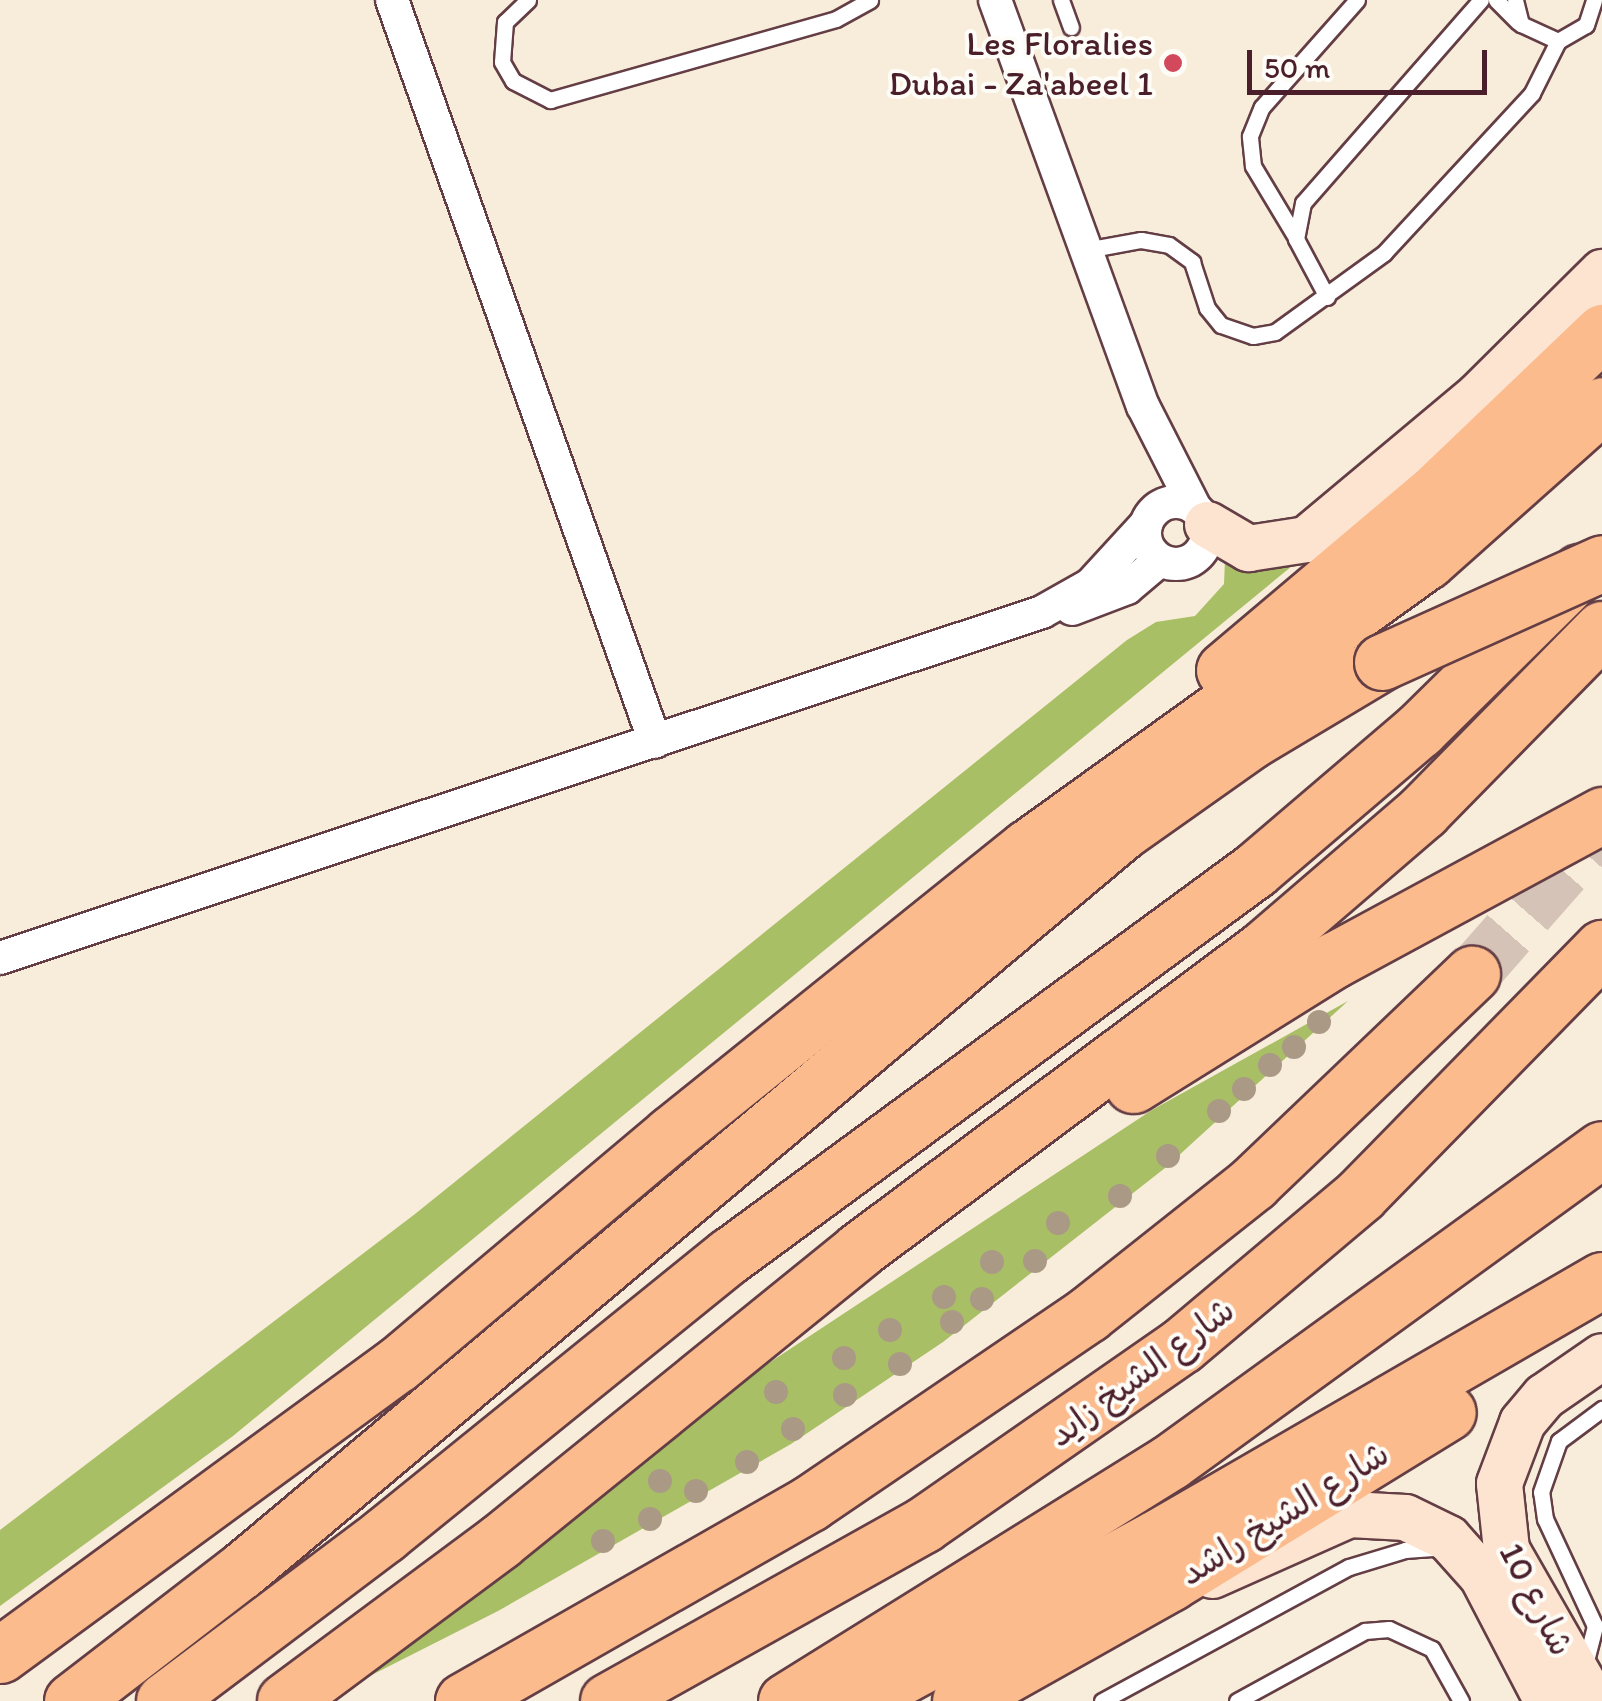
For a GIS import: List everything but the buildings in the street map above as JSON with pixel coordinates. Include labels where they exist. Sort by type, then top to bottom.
[{"type":"highway","points":[[0,1655],[398,1364],[896,949],[995,857],[1439,488],[1602,332]]},
{"type":"highway","points":[[896,949],[1412,573],[1602,405]]},
{"type":"highway","points":[[164,1701],[384,1536],[729,1256],[1180,929],[1328,809],[1490,662],[1602,545]]},
{"type":"highway","points":[[72,1701],[242,1571],[473,1371],[1123,831],[1250,740],[1382,662],[1602,563]]},
{"type":"highway","points":[[966,1085],[1268,896],[1380,809],[1602,612]]},
{"type":"highway","points":[[285,1701],[500,1542],[858,1250],[1346,880],[1497,740],[1602,629]]},
{"type":"highway","points":[[858,1250],[968,1193],[1334,960],[1602,815]]},
{"type":"highway","name":"شارع الشيخ زايد","points":[[608,1701],[923,1525],[1182,1346],[1374,1182],[1602,948]]},
{"type":"highway","points":[[463,1701],[810,1503],[1088,1314],[1331,1113],[1472,974]]},
{"type":"highway","points":[[786,1701],[1170,1462],[1602,1149]]},
{"type":"highway","points":[[856,1701],[1156,1538],[1602,1280]]},
{"type":"highway","name":"شارع الشيخ راشد","points":[[960,1701],[1170,1583],[1602,1316]]},
{"type":"highway","points":[[0,1690],[473,1371]]},
{"type":"main road","points":[[1200,515],[1248,548],[1306,539],[1478,395],[1602,272]]},
{"type":"main road","name":"شارع 10","points":[[1573,1694],[1506,1550],[1499,1484],[1522,1422],[1544,1396],[1602,1356]]},
{"type":"main road","name":"شارع 10","points":[[1170,1583],[1244,1566],[1349,1514],[1405,1517],[1464,1554],[1573,1694]]},
{"type":"street","points":[[392,0],[654,742]]},
{"type":"street","points":[[0,958],[1042,612],[1107,598],[1160,560],[1191,561],[1206,545],[1200,515],[1143,406],[1082,251],[994,0]]},
{"type":"street","points":[[1143,406],[1149,518],[1146,544],[1160,560]]},
{"type":"street","points":[[1042,612],[1090,585],[1149,518],[1172,501],[1200,515]]},
{"type":"lane","points":[[528,0],[505,22],[502,62],[513,81],[550,100],[836,19],[870,0]]},
{"type":"lane","points":[[1061,0],[1071,27]]},
{"type":"lane","points":[[1327,297],[1254,166],[1250,136],[1262,107],[1356,0]]},
{"type":"lane","points":[[1296,239],[1303,203],[1315,186],[1480,0]]},
{"type":"lane","points":[[1496,0],[1521,24],[1558,41]]},
{"type":"lane","points":[[1515,0],[1521,24]]},
{"type":"lane","points":[[1082,251],[1141,240],[1169,244],[1192,262],[1213,317],[1242,335],[1275,332],[1384,253],[1532,93],[1558,41],[1586,26],[1594,0]]},
{"type":"lane","points":[[1573,1694],[1589,1664],[1595,1626],[1545,1519],[1541,1492],[1559,1441],[1602,1409]]},
{"type":"lane","points":[[1102,1701],[1349,1567],[1405,1550],[1464,1554]]},
{"type":"lane","points":[[1237,1701],[1365,1631],[1389,1629],[1432,1650],[1462,1701]]},
{"type":"green space","points":[[1225,560],[1248,571],[1292,566],[233,1436],[0,1606],[0,1530],[415,1214],[1127,640],[1156,622],[1195,616],[1224,584]]},
{"type":"green space","points":[[1348,1001],[1165,1168],[943,1342],[791,1444],[498,1611],[342,1690],[565,1525],[719,1396],[1152,1110]]},
{"type":"tunnel","points":[[1472,974],[1602,826]]},
{"type":"place","name":"Les Floralies Dubai - Za'abeel 1","points":[[1173,63]]}]
